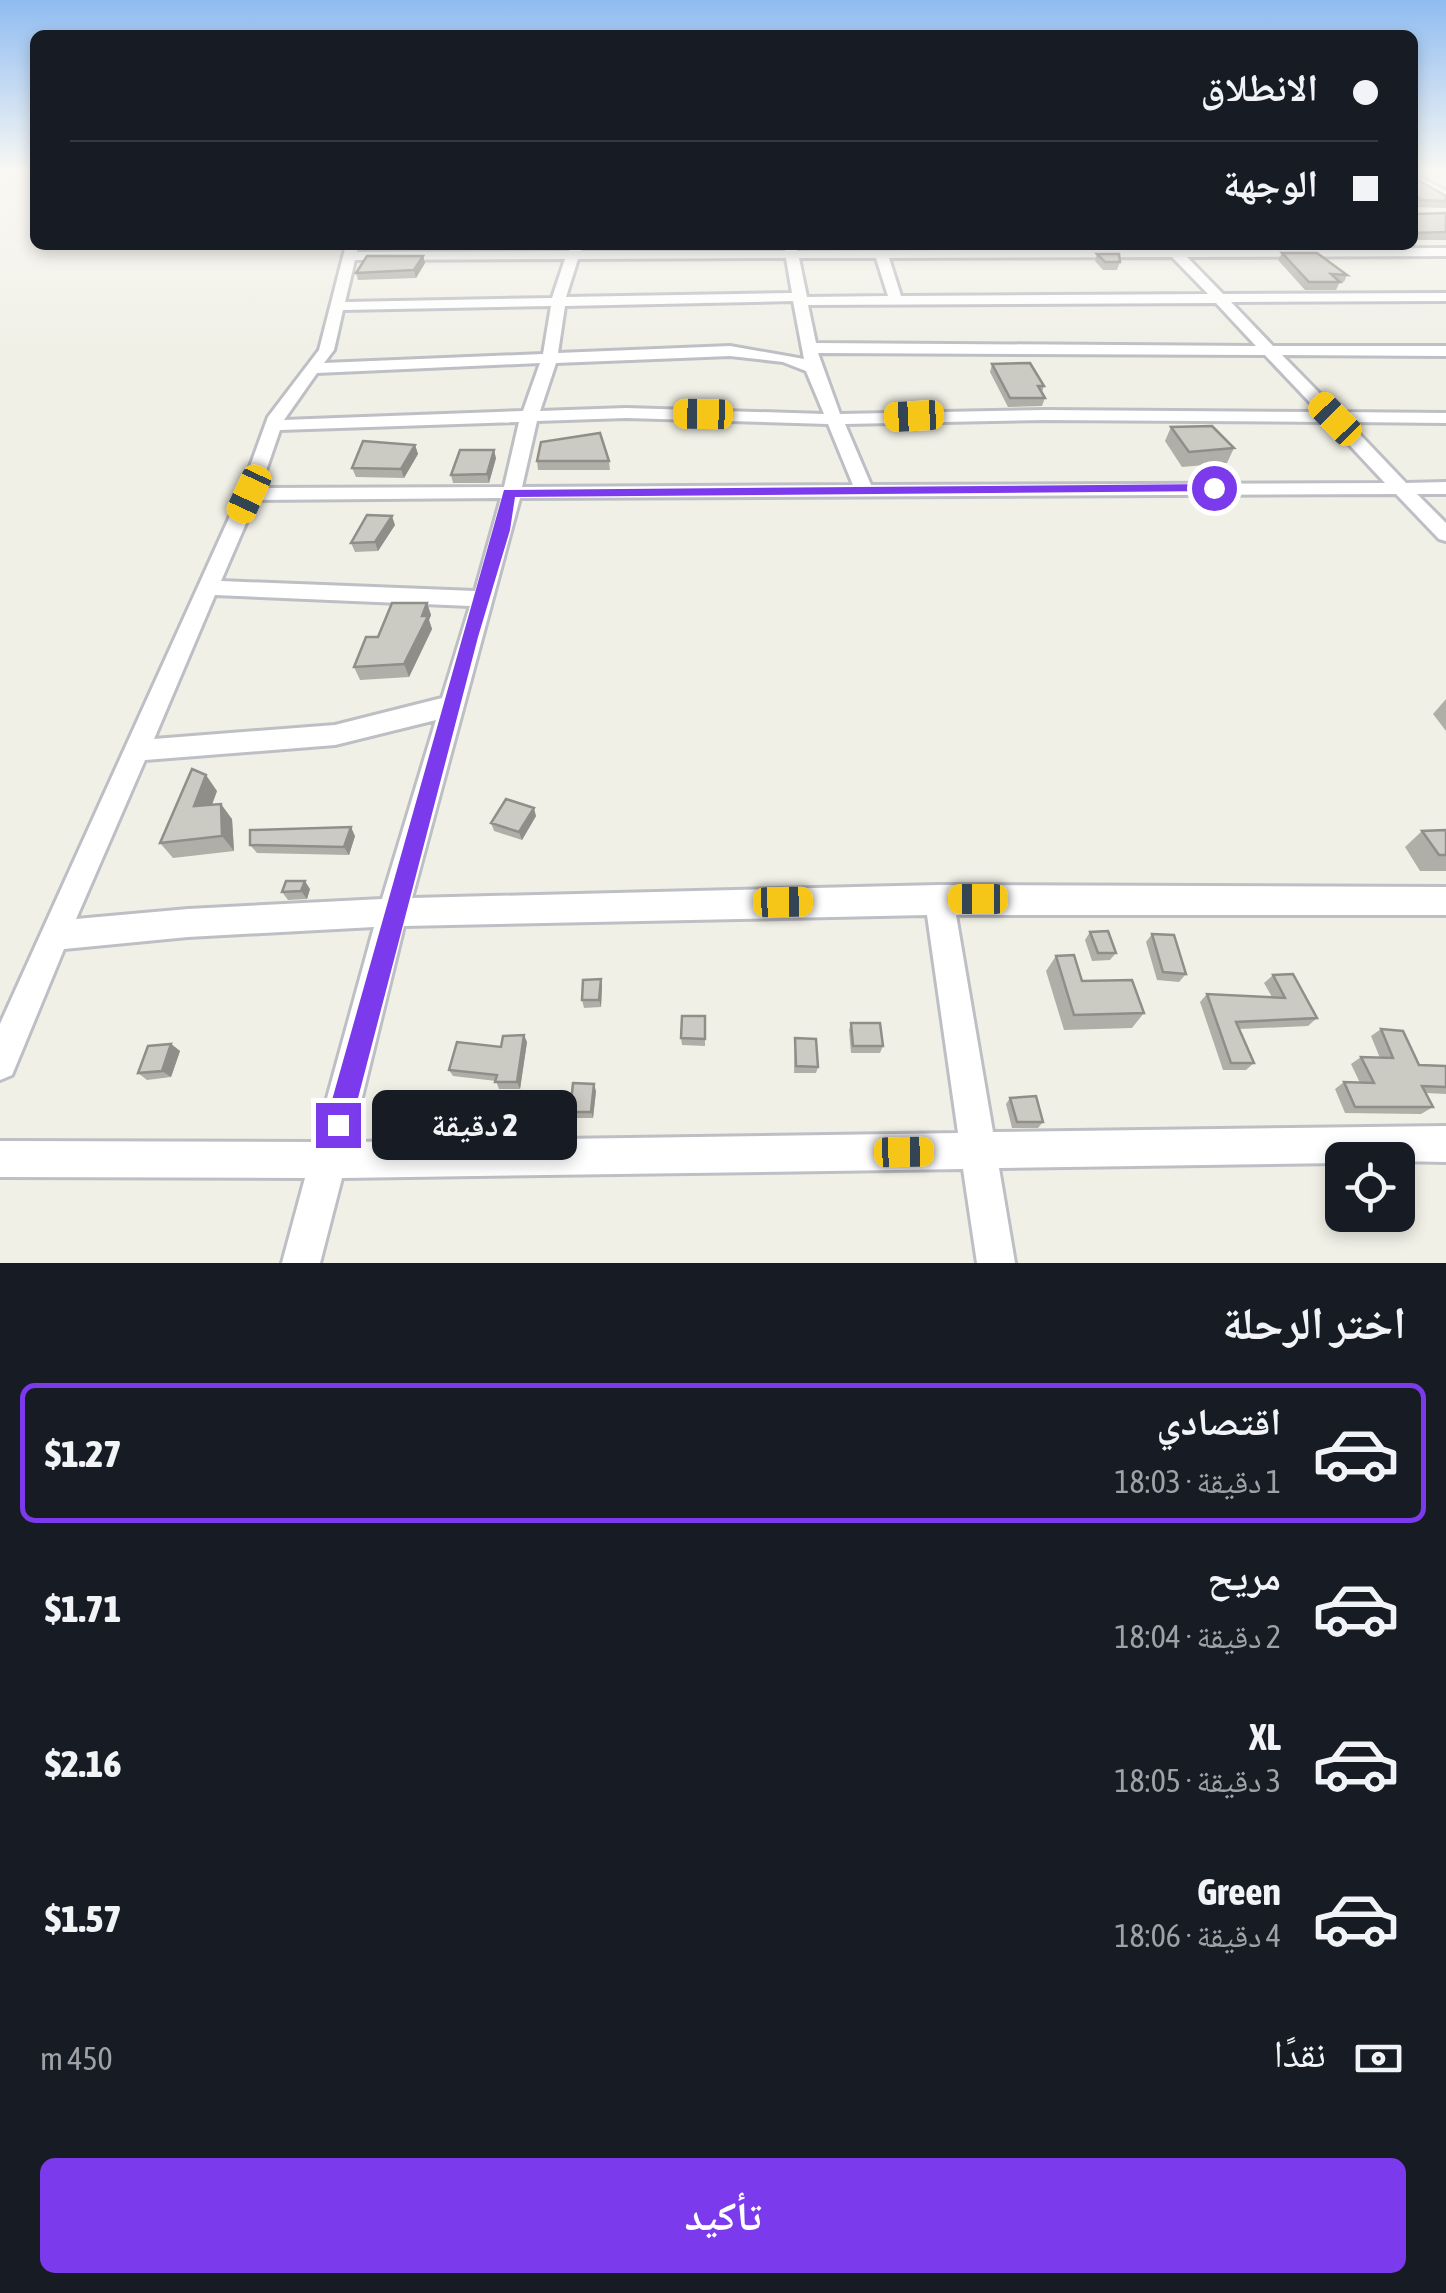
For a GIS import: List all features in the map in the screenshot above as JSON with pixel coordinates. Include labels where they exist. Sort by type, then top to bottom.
[{"type":"street","points":[[0,1062],[249,494],[274,425],[286,401],[326,350],[351,250],[575,250],[744,275],[800,299],[1446,297]]},
{"type":"street","points":[[301,1263],[529,417],[550,357],[562,280],[575,250]]},
{"type":"street","points":[[340,306],[560,300],[744,275],[787,250]]},
{"type":"street","points":[[790,250],[814,368],[863,488]]},
{"type":"street","points":[[827,250],[1099,250]]},
{"type":"street","points":[[1172,250],[1446,535]]},
{"type":"street","points":[[1263,250],[1446,252]]},
{"type":"street","points":[[882,253],[896,300]]},
{"type":"street","points":[[810,348],[1446,351]]},
{"type":"street","points":[[314,368],[730,351],[786,358],[814,368]]},
{"type":"street","points":[[274,425],[626,413],[835,419],[1063,415],[1446,418]]},
{"type":"street","points":[[249,494],[1446,488]]},
{"type":"street","points":[[206,588],[482,600]]},
{"type":"street","points":[[135,750],[288,742],[354,733],[402,723],[451,705]]},
{"type":"street","points":[[54,936],[168,922],[394,912],[938,898],[1446,901]]},
{"type":"street","points":[[938,898],[996,1263]]},
{"type":"street","points":[[0,1159],[329,1160],[1446,1144]]},
{"type":"building","points":[[1282,253],[1317,253],[1347,275],[1331,274],[1340,282],[1309,282]]},
{"type":"building","points":[[1097,254],[1119,254],[1120,262],[1105,262]]},
{"type":"building","points":[[367,256],[423,256],[414,270],[356,273]]},
{"type":"building","points":[[1030,363],[1044,386],[1038,386],[1045,398],[1010,398],[992,364]]},
{"type":"building","points":[[1212,426],[1234,448],[1189,452],[1171,427]]},
{"type":"building","points":[[600,433],[609,461],[537,461],[541,442]]},
{"type":"building","points":[[363,441],[415,445],[401,469],[352,468]]},
{"type":"building","points":[[460,450],[494,450],[487,474],[451,475]]},
{"type":"building","points":[[367,515],[392,516],[375,542],[351,543]]},
{"type":"building","points":[[392,603],[427,603],[422,616],[428,616],[404,664],[354,667],[366,637],[378,637]]},
{"type":"building","points":[[192,769],[206,775],[194,806],[221,804],[222,836],[160,843]]},
{"type":"building","points":[[506,799],[534,808],[519,832],[491,823]]},
{"type":"building","points":[[351,827],[344,847],[250,845],[250,830]]},
{"type":"building","points":[[1446,830],[1446,855],[1439,855],[1422,831]]},
{"type":"building","points":[[286,881],[305,881],[301,891],[282,892]]},
{"type":"building","points":[[1108,931],[1116,953],[1098,953],[1090,932]]},
{"type":"building","points":[[1152,934],[1174,935],[1186,974],[1163,972]]},
{"type":"building","points":[[1074,955],[1082,981],[1132,980],[1144,1013],[1074,1015],[1056,956]]},
{"type":"building","points":[[1293,974],[1317,1018],[1236,1022],[1254,1063],[1231,1063],[1207,994],[1285,998],[1273,975]]},
{"type":"building","points":[[601,979],[599,1000],[582,1000],[583,980]]},
{"type":"building","points":[[682,1016],[705,1016],[705,1039],[681,1038]]},
{"type":"building","points":[[851,1023],[880,1023],[883,1046],[853,1046]]},
{"type":"building","points":[[1381,1029],[1403,1031],[1419,1065],[1446,1066],[1446,1087],[1422,1086],[1433,1107],[1355,1107],[1344,1082],[1374,1083],[1361,1057],[1393,1058]]},
{"type":"building","points":[[524,1035],[517,1082],[495,1082],[497,1075],[449,1070],[457,1042],[501,1047],[503,1036]]},
{"type":"building","points":[[795,1038],[816,1039],[818,1067],[796,1066]]},
{"type":"building","points":[[171,1044],[162,1071],[138,1073],[148,1046]]},
{"type":"building","points":[[573,1083],[594,1084],[591,1112],[570,1112]]},
{"type":"building","points":[[1036,1096],[1043,1122],[1017,1122],[1010,1098]]},
{"type":"route","points":[[338,1125],[470,637],[503,530],[509,493],[1214,488]]}]
